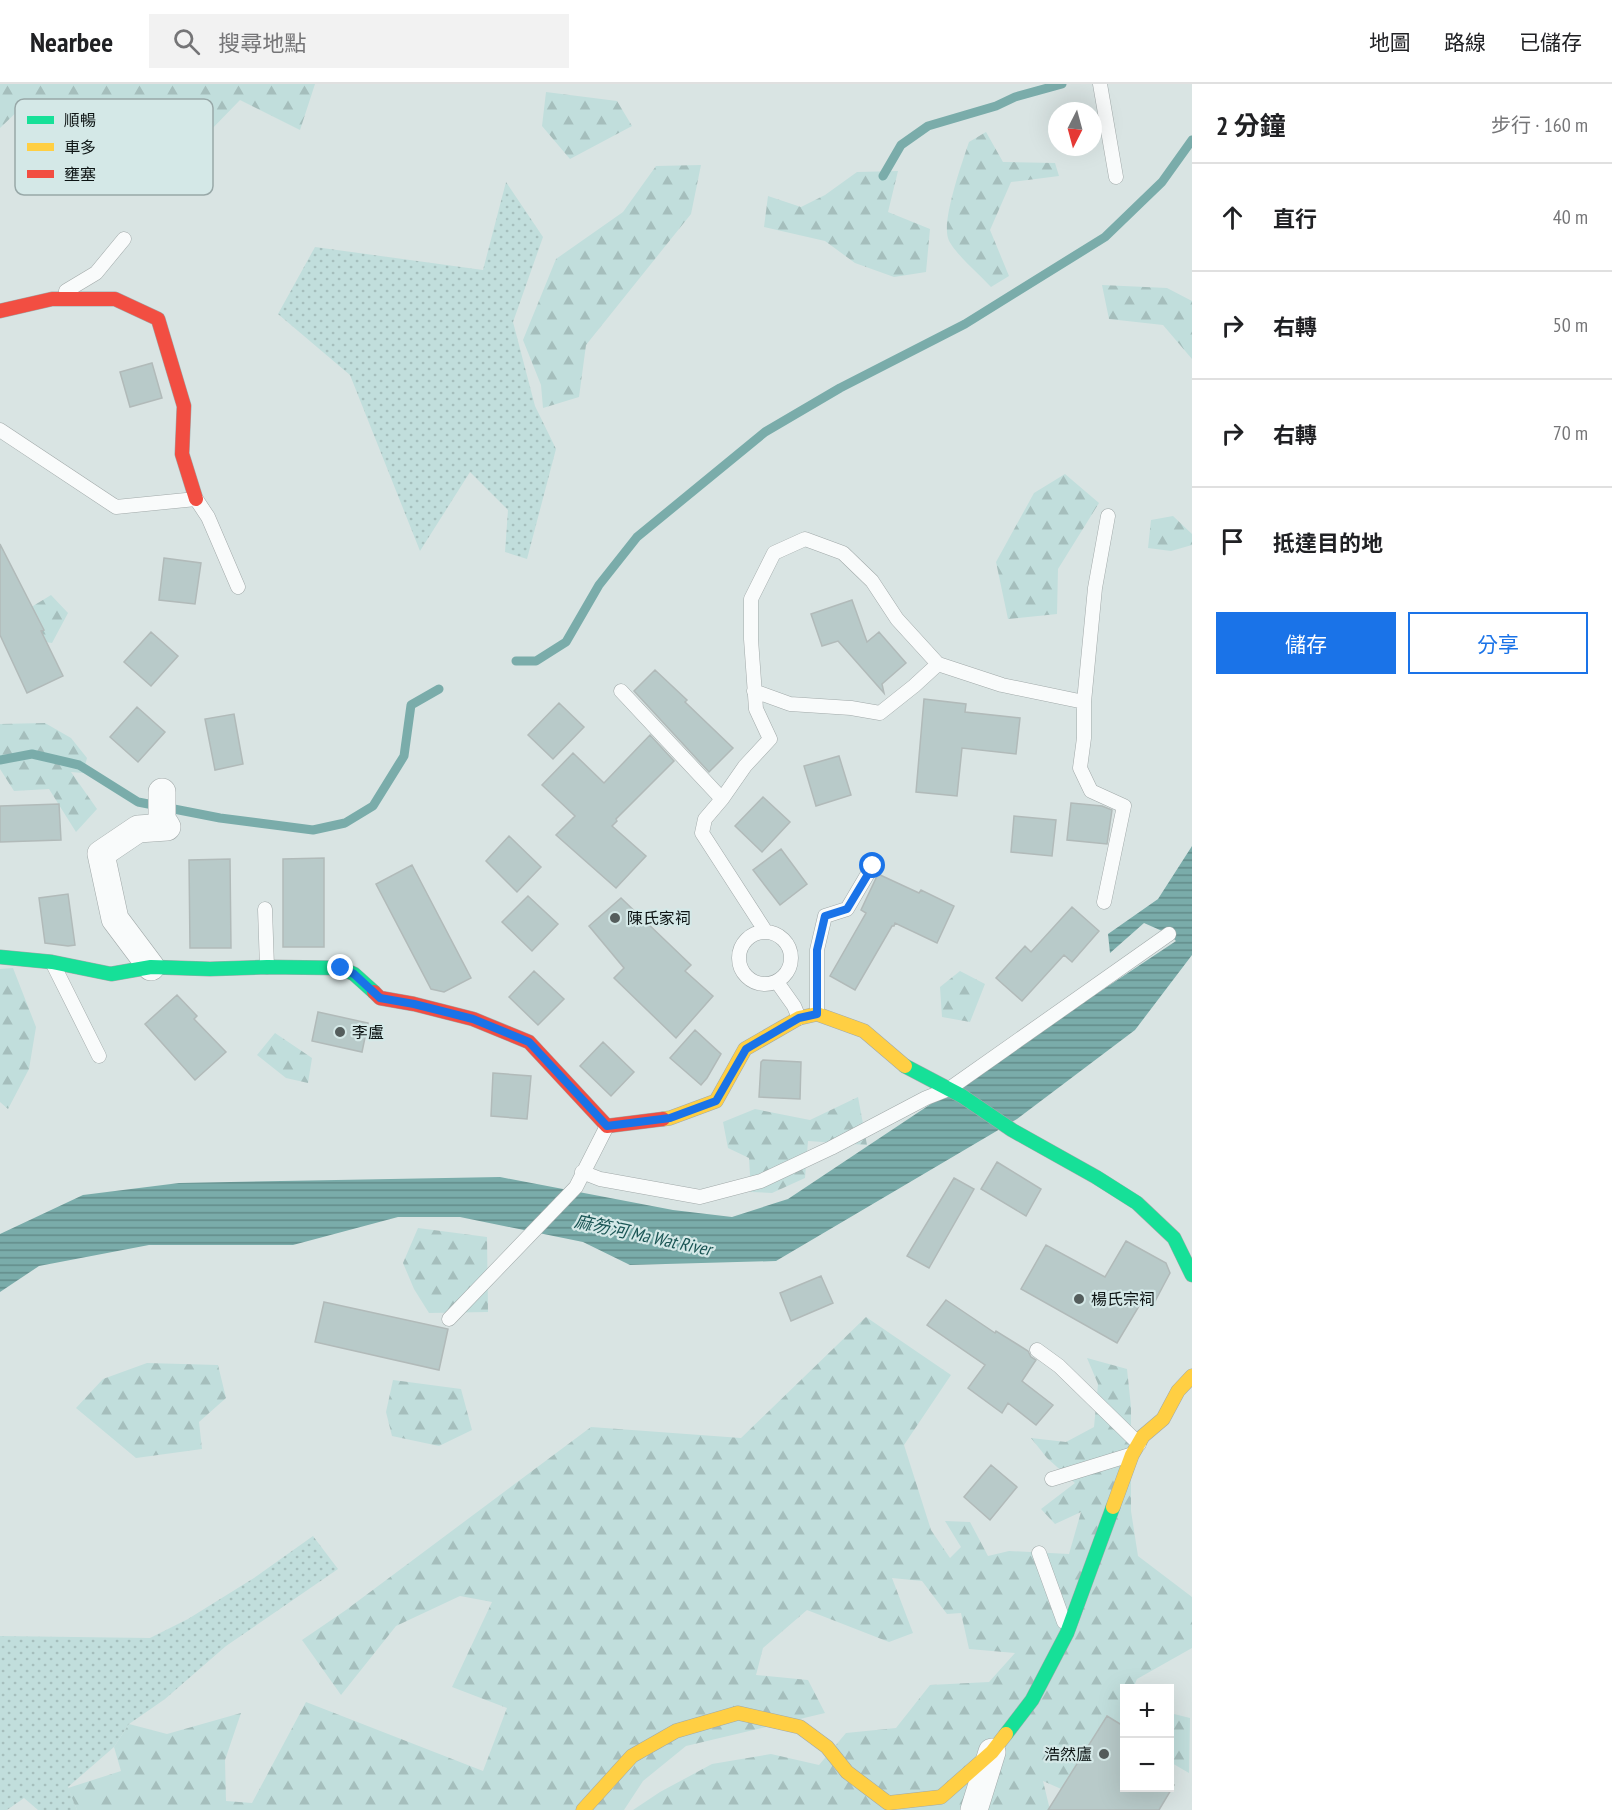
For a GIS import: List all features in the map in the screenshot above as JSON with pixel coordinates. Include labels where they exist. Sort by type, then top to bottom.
[{"type":"street","points":[[0,311],[52,299],[115,299],[158,319],[184,406],[182,454],[196,499]]},
{"type":"street","points":[[151,967],[115,919],[101,854],[138,829],[167,827],[162,819],[162,792]]},
{"type":"street","points":[[0,957],[52,962],[111,975],[151,967],[341,968],[354,974],[380,998],[473,1019],[529,1042],[607,1126],[670,1118],[716,1101],[746,1049],[799,1018],[817,1014],[864,1031],[904,1066],[962,1096],[1012,1130],[1137,1203],[1174,1238],[1192,1275]]},
{"type":"street","points":[[583,1810],[632,1756],[676,1731],[738,1713],[800,1726],[827,1747],[847,1772],[888,1803],[941,1797],[992,1752],[1032,1700],[1067,1633],[1135,1449],[1143,1436],[1163,1419],[1178,1391],[1192,1376]]},
{"type":"street","points":[[974,1810],[992,1752]]},
{"type":"lane","points":[[1100,84],[1116,177]]},
{"type":"lane","points":[[52,299],[96,273],[124,239]]},
{"type":"lane","points":[[0,430],[116,507],[196,499],[208,517],[238,587]]},
{"type":"lane","points":[[1104,902],[1124,806],[1091,791],[1080,768],[1095,588],[1108,516]]},
{"type":"lane","points":[[766,932],[702,833],[705,819],[745,766],[770,739],[756,709],[751,639],[751,599],[774,553],[805,539],[843,554],[872,581],[897,619],[938,664],[1002,685],[1084,702]]},
{"type":"lane","points":[[754,691],[790,704],[851,708],[880,713],[938,664]]},
{"type":"lane","points":[[621,691],[722,799]]},
{"type":"lane","points":[[817,1014],[817,950],[825,916],[847,909],[873,866]]},
{"type":"lane","points":[[265,909],[267,967]]},
{"type":"lane","points":[[766,932],[780,936],[789,947],[791,960],[787,973],[777,982],[761,984],[747,977],[739,963],[741,947],[751,936],[766,932]]},
{"type":"lane","points":[[582,1172],[600,1179],[700,1197],[761,1181],[831,1148],[926,1098],[949,1089],[1169,934]]},
{"type":"lane","points":[[52,962],[99,1056]]},
{"type":"lane","points":[[777,982],[794,1006],[799,1018]]},
{"type":"lane","points":[[449,1319],[576,1187],[607,1126]]},
{"type":"lane","points":[[1037,1350],[1059,1366],[1135,1449],[1052,1479]]},
{"type":"lane","points":[[1039,1553],[1059,1604],[1067,1633]]},
{"type":"green space","points":[[0,84],[315,84],[300,130],[240,100],[213,128],[213,99],[15,99],[15,114],[0,128]]},
{"type":"green space","points":[[546,92],[617,101],[632,126],[570,159],[542,126]]},
{"type":"green space","points":[[986,132],[1003,162],[1055,163],[1059,176],[1011,182],[990,230],[1009,276],[991,287],[950,243],[947,229],[954,191],[969,142]]},
{"type":"green space","points":[[701,165],[691,214],[586,345],[579,397],[543,408],[541,385],[523,340],[556,259],[623,212],[656,166]]},
{"type":"green space","points":[[898,171],[888,212],[930,229],[926,272],[894,277],[855,263],[825,241],[764,227],[768,196],[801,207],[825,195],[857,172]]},
{"type":"green space","points":[[506,182],[543,237],[513,322],[535,406],[556,449],[527,559],[505,552],[508,510],[470,472],[420,551],[350,375],[278,314],[315,247],[483,270]]},
{"type":"green space","points":[[1102,285],[1167,288],[1192,301],[1192,359],[1163,325],[1109,319]]},
{"type":"green space","points":[[1065,474],[1099,503],[1058,569],[1057,614],[1008,619],[996,562],[1034,493]]},
{"type":"green space","points":[[1173,516],[1192,534],[1192,545],[1171,551],[1148,548],[1151,520]]},
{"type":"green space","points":[[51,595],[68,613],[52,643],[39,641],[20,614]]},
{"type":"green space","points":[[45,723],[71,738],[87,758],[83,773],[71,772],[97,809],[76,832],[49,789],[14,791],[0,769],[0,724]]},
{"type":"green space","points":[[13,968],[36,1027],[29,1069],[8,1109],[0,1102],[0,969]]},
{"type":"green space","points":[[960,971],[985,984],[970,1022],[942,1017],[940,987]]},
{"type":"green space","points":[[275,1033],[312,1058],[308,1083],[286,1078],[257,1055]]},
{"type":"green space","points":[[858,1097],[867,1145],[808,1141],[805,1178],[772,1193],[751,1192],[749,1158],[728,1148],[723,1122],[755,1109],[810,1120]]},
{"type":"green space","points":[[418,1228],[487,1237],[488,1312],[429,1313],[414,1289],[403,1263]]},
{"type":"green space","points":[[866,1317],[951,1375],[904,1445],[931,1530],[950,1558],[961,1547],[945,1521],[970,1522],[988,1556],[1009,1551],[1069,1554],[1081,1512],[1055,1524],[1041,1509],[1075,1483],[1047,1458],[1031,1438],[1066,1442],[1094,1427],[1098,1384],[1087,1358],[1127,1369],[1131,1407],[1131,1511],[1138,1556],[1192,1597],[1192,1648],[1137,1679],[1135,1684],[1120,1684],[1120,1743],[1091,1802],[1043,1781],[1050,1810],[633,1810],[660,1792],[712,1764],[771,1754],[819,1765],[846,1733],[896,1728],[930,1685],[989,1682],[1015,1653],[969,1649],[961,1613],[947,1614],[922,1581],[892,1578],[913,1633],[889,1642],[807,1610],[763,1648],[756,1675],[808,1680],[825,1713],[686,1746],[643,1781],[624,1810],[77,1810],[68,1788],[121,1771],[114,1747],[129,1724],[167,1734],[241,1713],[225,1760],[226,1801],[252,1803],[306,1702],[483,1771],[507,1708],[452,1687],[492,1602],[460,1596],[396,1626],[341,1695],[302,1640],[346,1610],[591,1427],[741,1438]]},
{"type":"green space","points":[[147,1363],[218,1365],[226,1398],[199,1422],[202,1449],[136,1458],[76,1408],[103,1379]]},
{"type":"green space","points":[[393,1380],[461,1389],[472,1430],[439,1446],[392,1436],[386,1412]]},
{"type":"green space","points":[[313,1536],[338,1569],[226,1646],[165,1699],[129,1724],[114,1747],[68,1787],[77,1810],[38,1810],[24,1798],[7,1810],[0,1810],[0,1636],[150,1638],[188,1619],[254,1578]]},
{"type":"green space","points":[[1174,1714],[1190,1718],[1189,1773],[1174,1764]]},
{"type":"water","name":"麻笏河 Ma Wat River","points":[[1192,846],[1192,955],[1135,1030],[1017,1119],[776,1261],[630,1265],[583,1242],[460,1217],[398,1217],[293,1245],[149,1245],[39,1266],[0,1292],[0,1234],[83,1195],[179,1183],[500,1177],[673,1210],[732,1217],[788,1199],[1176,941],[1169,934],[1144,923],[1110,953],[1108,934],[1158,899]]},
{"type":"building","points":[[152,363],[162,398],[130,407],[120,372]]},
{"type":"building","points":[[0,544],[44,630],[41,631],[63,676],[27,693],[0,635]]},
{"type":"building","points":[[164,558],[201,563],[195,604],[159,600]]},
{"type":"building","points":[[852,600],[867,642],[879,632],[906,663],[882,684],[884,693],[838,641],[822,646],[811,614]]},
{"type":"building","points":[[151,632],[178,656],[151,686],[124,662]]},
{"type":"building","points":[[655,670],[733,748],[709,772],[634,691]]},
{"type":"building","points":[[924,699],[966,704],[965,712],[1020,718],[1016,754],[962,748],[957,796],[916,792]]},
{"type":"building","points":[[559,703],[584,727],[553,759],[528,735]]},
{"type":"building","points":[[137,707],[165,732],[138,762],[110,737]]},
{"type":"building","points":[[234,714],[243,764],[215,770],[205,719]]},
{"type":"building","points":[[650,735],[674,761],[616,819],[617,821],[612,826],[646,856],[616,888],[556,835],[575,816],[542,785],[573,753],[604,783]]},
{"type":"building","points":[[839,756],[851,795],[816,806],[804,766]]},
{"type":"building","points":[[763,797],[790,822],[762,852],[735,826]]},
{"type":"building","points":[[1071,803],[1102,806],[1112,810],[1107,844],[1067,840]]},
{"type":"building","points":[[59,804],[61,840],[0,842],[0,806]]},
{"type":"building","points":[[1014,816],[1056,820],[1052,856],[1011,852]]},
{"type":"building","points":[[509,836],[541,867],[517,892],[486,861]]},
{"type":"building","points":[[781,849],[807,884],[780,905],[753,870]]},
{"type":"building","points":[[324,858],[324,947],[283,947],[283,859]]},
{"type":"building","points":[[230,859],[231,948],[190,948],[189,860]]},
{"type":"building","points":[[412,865],[471,978],[444,992],[431,989],[376,884]]},
{"type":"building","points":[[878,874],[919,893],[921,890],[954,906],[937,943],[895,923],[855,990],[830,976],[866,913],[861,910]]},
{"type":"building","points":[[68,894],[75,945],[45,943],[39,898]]},
{"type":"building","points":[[528,896],[558,924],[532,951],[502,922]]},
{"type":"building","points":[[621,898],[691,965],[685,971],[713,996],[676,1038],[614,978],[624,968],[589,926]]},
{"type":"building","points":[[1072,907],[1099,931],[1072,962],[1064,955],[1022,1001],[996,978],[1025,946],[1031,952]]},
{"type":"building","points":[[534,971],[564,999],[538,1025],[509,997]]},
{"type":"building","points":[[177,995],[197,1016],[194,1019],[226,1052],[195,1080],[145,1024]]},
{"type":"building","name":"李盧","points":[[318,1012],[368,1023],[362,1052],[312,1041]]},
{"type":"building","points":[[695,1030],[721,1054],[701,1085],[670,1058]]},
{"type":"building","points":[[603,1042],[634,1072],[611,1096],[580,1066]]},
{"type":"building","points":[[763,1060],[801,1062],[800,1099],[759,1097]]},
{"type":"building","points":[[493,1073],[531,1076],[527,1119],[491,1116]]},
{"type":"building","points":[[997,1162],[1041,1189],[1026,1216],[981,1189]]},
{"type":"building","points":[[954,1178],[974,1189],[929,1268],[907,1256]]},
{"type":"building","points":[[1126,1241],[1166,1263],[1170,1273],[1152,1307],[1142,1301],[1117,1343],[1021,1289],[1046,1245],[1105,1277]]},
{"type":"building","points":[[821,1276],[833,1303],[791,1321],[780,1293]]},
{"type":"building","points":[[946,1300],[995,1333],[996,1331],[1028,1351],[1036,1360],[1022,1381],[1053,1405],[1036,1425],[1008,1403],[1002,1413],[968,1388],[985,1365],[927,1325]]},
{"type":"building","points":[[324,1302],[448,1329],[439,1370],[315,1342]]},
{"type":"building","points":[[991,1465],[1017,1487],[990,1520],[964,1497]]},
{"type":"building","name":"浩然廬","points":[[1107,1716],[1120,1724],[1120,1792],[1170,1792],[1159,1810],[1048,1810]]},
{"type":"waterway","points":[[883,176],[901,145],[928,126],[1062,84]]},
{"type":"waterway","points":[[516,661],[536,661],[566,642],[599,585],[637,537],[765,432],[840,388],[965,324],[1105,237],[1162,182],[1192,140]]},
{"type":"waterway","points":[[0,760],[32,754],[79,765],[138,802],[220,818],[313,830],[345,823],[373,806],[404,756],[411,705],[439,689]]},
{"type":"traffic: fast","points":[[0,957],[52,962],[111,974],[151,967],[341,968],[354,974],[374,992]]},
{"type":"traffic: fast","points":[[905,1066],[962,1096],[1012,1130],[1137,1203],[1174,1238],[1192,1275]]},
{"type":"traffic: fast","points":[[1006,1734],[1032,1700],[1067,1633],[1113,1507]]},
{"type":"traffic: slow","points":[[663,1119],[716,1101],[745,1049],[799,1018],[817,1014],[864,1031],[905,1066]]},
{"type":"traffic: slow","points":[[1113,1507],[1132,1455],[1143,1436],[1163,1419],[1178,1391],[1192,1376]]},
{"type":"traffic: slow","points":[[583,1810],[632,1756],[676,1731],[738,1713],[800,1727],[827,1747],[847,1772],[888,1803],[941,1797],[992,1752],[1006,1734]]},
{"type":"traffic: jam","points":[[0,311],[52,299],[115,299],[158,319],[184,406],[182,454],[196,499]]},
{"type":"traffic: jam","points":[[374,992],[380,998],[473,1019],[529,1042],[607,1126],[663,1119]]},
{"type":"place","name":"陳氏家祠","points":[[615,918]]},
{"type":"place","name":"李盧","points":[[340,1032]]},
{"type":"place","name":"楊氏宗祠","points":[[1079,1299]]},
{"type":"place","name":"浩然廬","points":[[1104,1754]]},
{"type":"route","points":[[341,968],[354,974],[380,998],[473,1019],[529,1042],[607,1126],[670,1118],[716,1101],[746,1049],[799,1018],[817,1014],[817,950],[825,916],[847,909],[873,866]]}]
